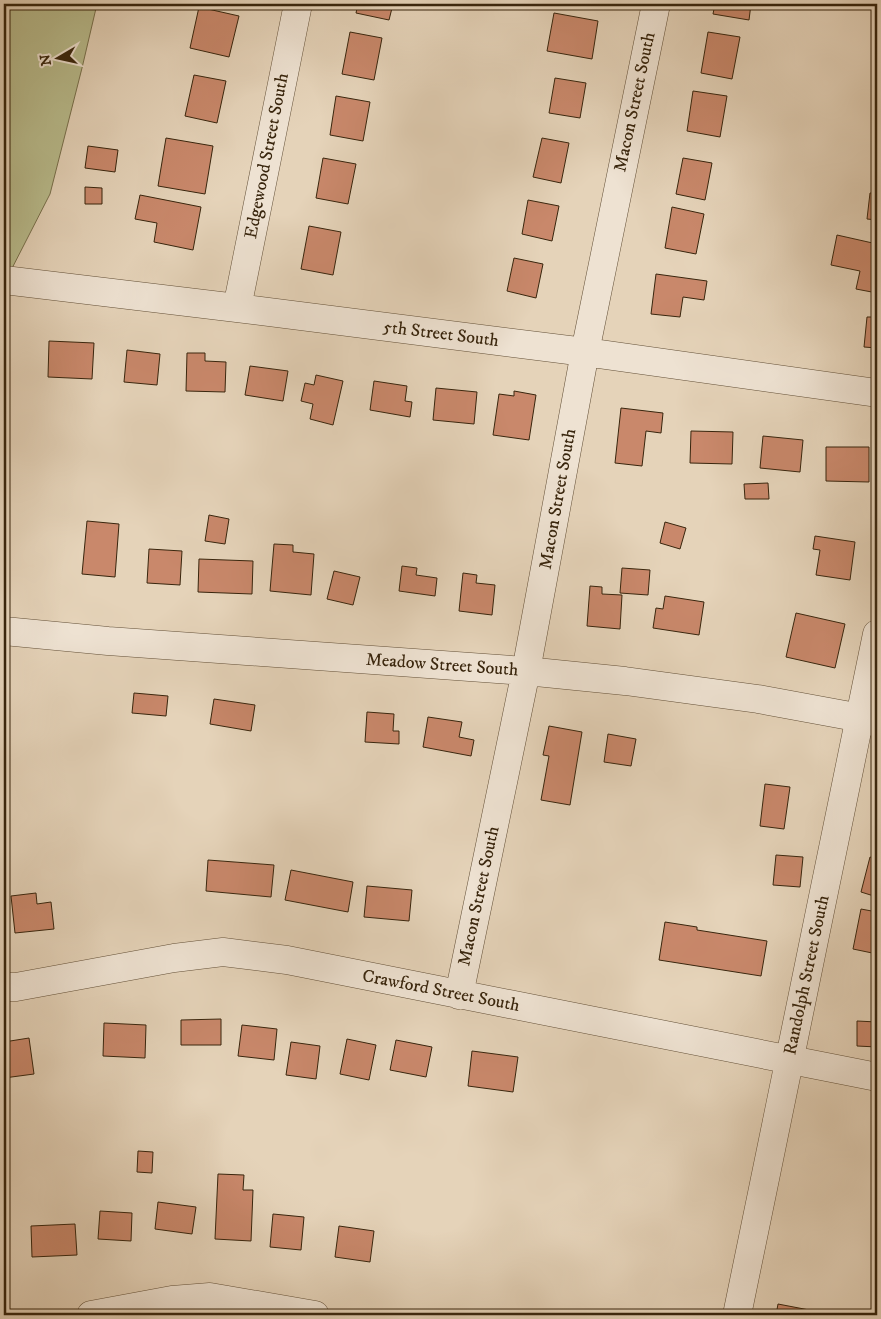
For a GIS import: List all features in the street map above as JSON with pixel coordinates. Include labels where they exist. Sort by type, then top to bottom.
[{"type":"street","name":"Edgewood Street South","points":[[237,308],[298,4]]},
{"type":"street","name":"Macon Street South","points":[[458,994],[526,671],[585,352],[656,4]]},
{"type":"street","name":"5th Street South","points":[[4,280],[585,352],[877,393]]},
{"type":"street","name":"Meadow Street South","points":[[4,632],[526,671],[625,681],[758,699],[869,720]]},
{"type":"street","name":"Randolph Street South","points":[[736,1315],[789,1059],[869,720],[877,634]]},
{"type":"street","name":"Crawford Street South","points":[[4,987],[16,988],[174,958],[223,952],[286,960],[877,1077]]},
{"type":"street","points":[[91,1315],[172,1300],[210,1297],[314,1315]]},
{"type":"green space","points":[[4,4],[97,4],[50,194],[6,280],[4,280]]},
{"type":"building","points":[[358,4],[393,4],[389,20],[356,13]]},
{"type":"building","points":[[715,4],[751,4],[749,20],[713,14]]},
{"type":"building","points":[[199,7],[239,16],[229,57],[190,48]]},
{"type":"building","points":[[554,13],[598,21],[592,59],[547,51]]},
{"type":"building","points":[[350,32],[382,38],[374,80],[342,74]]},
{"type":"building","points":[[708,32],[740,37],[732,79],[701,73]]},
{"type":"building","points":[[194,75],[226,81],[217,123],[185,116]]},
{"type":"building","points":[[555,78],[586,83],[580,118],[549,113]]},
{"type":"building","points":[[693,91],[727,96],[720,137],[687,131]]},
{"type":"building","points":[[336,96],[370,102],[363,141],[330,135]]},
{"type":"building","points":[[166,138],[213,146],[205,194],[158,186]]},
{"type":"building","points":[[542,138],[569,143],[561,183],[533,177]]},
{"type":"building","points":[[88,146],[118,150],[115,172],[85,168]]},
{"type":"building","points":[[323,158],[356,164],[348,204],[316,198]]},
{"type":"building","points":[[683,158],[712,163],[705,200],[676,194]]},
{"type":"building","points":[[85,187],[102,188],[102,204],[85,204]]},
{"type":"building","points":[[870,193],[877,193],[877,220],[867,219]]},
{"type":"building","points":[[140,195],[201,207],[193,250],[154,242],[157,223],[135,219]]},
{"type":"building","points":[[528,200],[559,206],[552,241],[522,234]]},
{"type":"building","points":[[672,207],[704,214],[696,254],[665,248]]},
{"type":"building","points":[[309,226],[341,232],[333,275],[301,269]]},
{"type":"building","points":[[837,235],[877,244],[877,293],[856,289],[860,271],[831,265]]},
{"type":"building","points":[[514,258],[543,264],[536,298],[507,291]]},
{"type":"building","points":[[656,274],[707,281],[704,300],[683,297],[680,317],[651,314]]},
{"type":"building","points":[[867,317],[877,317],[877,348],[864,347]]},
{"type":"building","points":[[49,341],[94,343],[92,379],[48,377]]},
{"type":"building","points":[[127,350],[160,354],[157,385],[124,382]]},
{"type":"building","points":[[187,353],[205,353],[205,361],[226,362],[225,392],[186,391]]},
{"type":"building","points":[[250,366],[288,371],[283,401],[245,395]]},
{"type":"building","points":[[316,375],[343,381],[333,425],[310,419],[313,404],[301,401],[305,383],[314,385]]},
{"type":"building","points":[[374,381],[407,386],[405,401],[412,402],[410,417],[370,410]]},
{"type":"building","points":[[436,388],[477,392],[474,424],[433,420]]},
{"type":"building","points":[[514,391],[536,395],[529,440],[493,435],[499,394],[514,396]]},
{"type":"building","points":[[621,408],[663,413],[661,433],[646,431],[642,466],[615,463]]},
{"type":"building","points":[[691,431],[733,432],[732,464],[690,463]]},
{"type":"building","points":[[763,436],[803,440],[800,472],[760,468]]},
{"type":"building","points":[[826,447],[869,447],[869,482],[826,481]]},
{"type":"building","points":[[768,483],[769,499],[745,499],[744,484]]},
{"type":"building","points":[[209,515],[229,519],[225,544],[205,541]]},
{"type":"building","points":[[87,521],[119,524],[115,577],[82,574]]},
{"type":"building","points":[[665,522],[686,528],[680,549],[660,543]]},
{"type":"building","points":[[815,536],[855,542],[850,580],[816,575],[820,550],[813,549]]},
{"type":"building","points":[[274,544],[293,545],[293,552],[314,554],[311,595],[270,591]]},
{"type":"building","points":[[149,549],[182,551],[180,585],[147,583]]},
{"type":"building","points":[[199,559],[253,561],[252,594],[198,592]]},
{"type":"building","points":[[402,566],[417,568],[416,575],[437,578],[435,596],[399,591]]},
{"type":"building","points":[[622,568],[650,570],[648,595],[620,593]]},
{"type":"building","points":[[334,571],[360,577],[353,605],[327,599]]},
{"type":"building","points":[[463,573],[477,575],[476,583],[495,585],[492,615],[459,611]]},
{"type":"building","points":[[590,586],[602,587],[602,594],[622,595],[620,629],[587,626]]},
{"type":"building","points":[[665,596],[704,602],[699,635],[653,628],[656,608],[663,609]]},
{"type":"building","points":[[796,613],[845,624],[835,668],[786,657]]},
{"type":"building","points":[[134,693],[168,696],[166,716],[132,713]]},
{"type":"building","points":[[214,699],[255,705],[251,731],[210,724]]},
{"type":"building","points":[[367,712],[394,714],[393,731],[399,731],[399,744],[365,742]]},
{"type":"building","points":[[428,717],[462,722],[459,737],[474,740],[471,756],[423,747]]},
{"type":"building","points":[[549,726],[582,732],[570,805],[541,800],[549,756],[543,755]]},
{"type":"building","points":[[608,734],[636,739],[631,766],[604,762]]},
{"type":"building","points":[[765,784],[790,787],[784,829],[760,826]]},
{"type":"building","points":[[776,855],[803,857],[800,887],[773,885]]},
{"type":"building","points":[[870,857],[877,859],[877,897],[861,892]]},
{"type":"building","points":[[208,860],[274,865],[271,897],[206,891]]},
{"type":"building","points":[[291,870],[353,882],[348,912],[285,900]]},
{"type":"building","points":[[367,886],[412,890],[409,921],[364,917]]},
{"type":"building","points":[[36,893],[37,904],[51,902],[54,929],[15,933],[11,896]]},
{"type":"building","points":[[861,909],[877,912],[877,954],[853,949]]},
{"type":"building","points":[[665,922],[697,927],[697,930],[767,941],[761,976],[659,960]]},
{"type":"building","points":[[221,1019],[221,1045],[181,1045],[181,1020]]},
{"type":"building","points":[[857,1021],[877,1022],[877,1047],[857,1046]]},
{"type":"building","points":[[104,1023],[146,1025],[145,1058],[103,1056]]},
{"type":"building","points":[[242,1025],[277,1029],[274,1060],[238,1056]]},
{"type":"building","points":[[29,1038],[34,1074],[4,1078],[4,1042]]},
{"type":"building","points":[[347,1039],[376,1045],[369,1080],[340,1074]]},
{"type":"building","points":[[396,1040],[432,1047],[426,1077],[390,1070]]},
{"type":"building","points":[[291,1042],[320,1046],[316,1079],[286,1075]]},
{"type":"building","points":[[472,1051],[518,1057],[513,1092],[468,1086]]},
{"type":"building","points":[[138,1151],[153,1152],[152,1173],[137,1172]]},
{"type":"building","points":[[218,1174],[244,1175],[243,1190],[253,1190],[251,1241],[215,1239]]},
{"type":"building","points":[[4,1195],[8,1195],[4,1260]]},
{"type":"building","points":[[158,1202],[196,1207],[192,1234],[155,1229]]},
{"type":"building","points":[[100,1211],[132,1213],[131,1241],[98,1239]]},
{"type":"building","points":[[273,1214],[304,1217],[301,1250],[270,1247]]},
{"type":"building","points":[[75,1224],[77,1255],[32,1257],[31,1226]]},
{"type":"building","points":[[339,1226],[374,1231],[370,1262],[335,1257]]},
{"type":"building","points":[[778,1304],[830,1314],[830,1315],[776,1315]]}]
